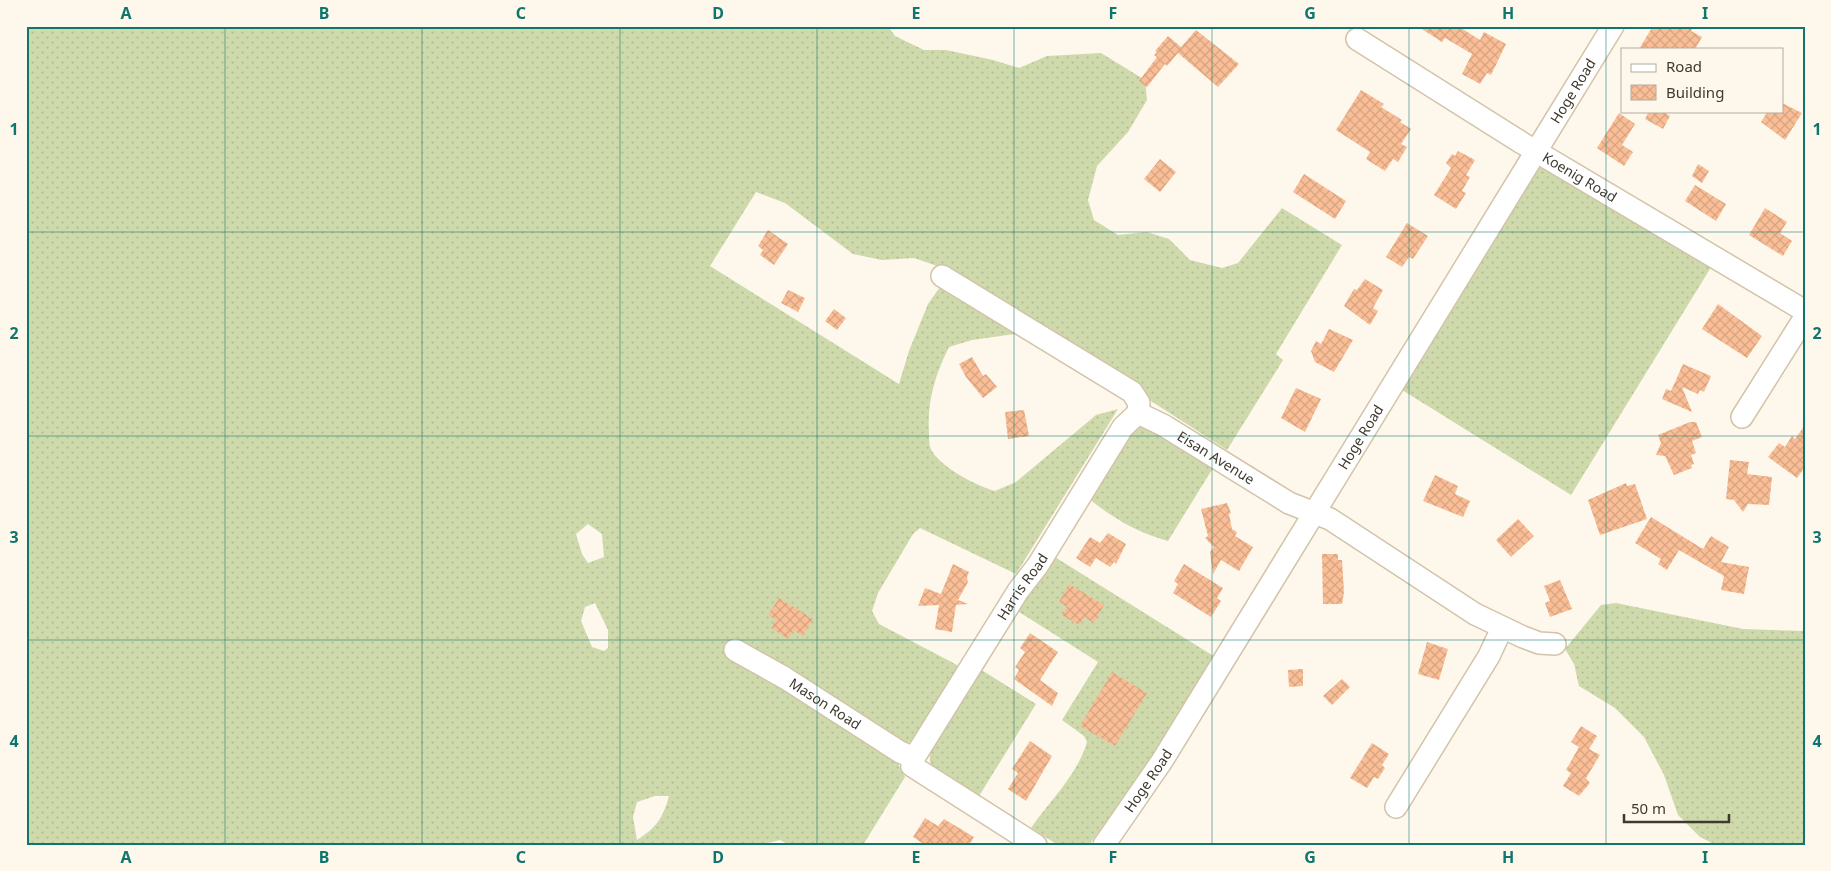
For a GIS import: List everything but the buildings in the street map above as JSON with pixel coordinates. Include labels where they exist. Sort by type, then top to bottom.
[{"type":"street","name":"Hoge Road","points":[[1104,845],[1162,761],[1613,26]]},
{"type":"street","name":"Koenig Road","points":[[1357,40],[1537,152],[1805,311]]},
{"type":"street","points":[[942,276],[1132,392],[1139,403],[1138,412]]},
{"type":"street","points":[[1742,417],[1805,317]]},
{"type":"street","name":"Eisan Avenue","points":[[1138,412],[1289,502],[1330,519],[1475,614],[1502,628],[1539,642],[1556,644]]},
{"type":"street","name":"Harris Road","points":[[913,762],[1123,427],[1138,412]]},
{"type":"street","points":[[1396,807],[1489,656],[1502,628]]},
{"type":"street","name":"Mason Road","points":[[735,650],[785,678],[900,752],[1036,845]]},
{"type":"green space","points":[[26,26],[888,26],[895,36],[924,50],[946,50],[993,60],[1019,68],[1047,56],[1101,53],[1145,80],[1147,100],[1128,132],[1097,166],[1088,200],[1094,220],[1118,235],[1147,232],[1169,239],[1190,260],[1222,268],[1238,263],[1282,208],[1342,245],[1276,354],[1283,360],[1227,450],[946,269],[914,258],[882,260],[853,254],[785,203],[756,192],[710,266],[899,384],[909,351],[928,304],[942,284],[1022,333],[972,340],[949,347],[944,357],[933,388],[929,410],[929,444],[934,454],[958,474],[978,485],[995,491],[1016,482],[1096,415],[1118,409],[1016,574],[920,528],[913,534],[878,593],[872,611],[879,624],[959,666],[915,737],[894,756],[905,777],[863,845],[789,845],[780,840],[760,845],[26,845]],"holes":[[[588,524],[602,534],[604,557],[588,563],[582,554],[576,534]],[[595,603],[608,630],[608,648],[604,651],[592,647],[581,621],[585,607]],[[655,796],[669,796],[658,822],[637,840],[633,817],[637,802]]]},
{"type":"green space","points":[[1549,166],[1713,264],[1571,495],[1402,390],[1532,174],[1539,167]]},
{"type":"green space","points":[[1134,422],[1216,463],[1168,541],[1146,534],[1125,523],[1105,511],[1086,496]]},
{"type":"green space","points":[[1050,554],[1215,657],[1141,776],[1089,845],[1058,845],[1031,828],[1070,777],[1083,754],[1087,742],[1084,736],[1062,720],[1098,662],[1016,610]]},
{"type":"green space","points":[[1616,603],[1743,629],[1805,631],[1805,845],[1716,845],[1700,837],[1678,815],[1664,775],[1644,737],[1615,708],[1579,686],[1574,664],[1565,649],[1601,605]]},
{"type":"green space","points":[[980,669],[1036,704],[979,796],[938,771],[930,762],[930,758],[932,746]]}]
